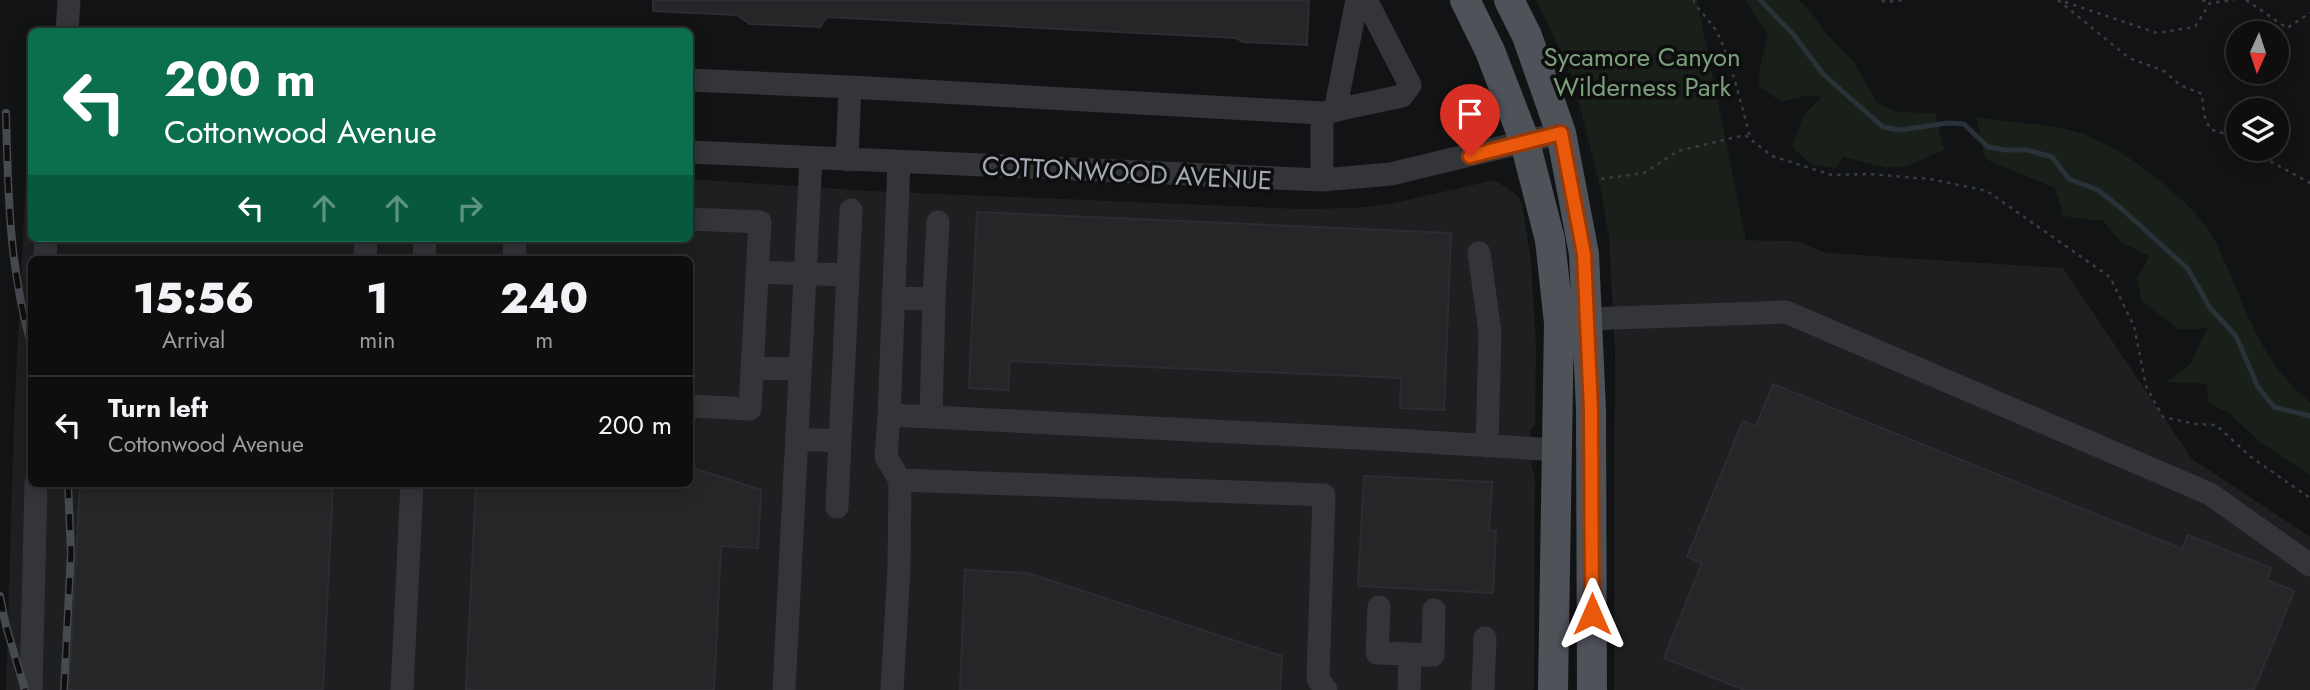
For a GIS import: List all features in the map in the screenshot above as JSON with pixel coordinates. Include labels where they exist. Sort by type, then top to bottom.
[{"type":"main road","points":[[1465,0],[1490,51],[1525,142],[1550,240],[1559,323],[1553,690]]},
{"type":"main road","points":[[1509,0],[1527,36],[1561,133],[1584,254],[1591,423],[1592,690]]},
{"type":"street","points":[[68,28],[69,0]]},
{"type":"street","points":[[1322,180],[1329,112],[1357,0]]},
{"type":"street","points":[[693,80],[1329,112],[1402,96],[1410,85],[1366,0]]},
{"type":"street","points":[[847,160],[850,87]]},
{"type":"street","name":"COTTONWOOD AVENUE","points":[[693,152],[1322,180],[1391,174],[1561,133]]},
{"type":"street","points":[[784,690],[811,158]]},
{"type":"street","points":[[892,690],[899,568],[900,480],[886,457],[899,162]]},
{"type":"street","points":[[837,507],[851,210]]},
{"type":"street","points":[[693,219],[760,222],[750,409],[693,406]]},
{"type":"street","points":[[931,417],[938,222]]},
{"type":"street","points":[[1479,253],[1490,332],[1487,446]]},
{"type":"street","points":[[757,272],[848,275]]},
{"type":"street","points":[[893,298],[934,299]]},
{"type":"street","points":[[1588,319],[1786,312],[2210,494],[2310,565]]},
{"type":"street","points":[[752,368],[800,369]]},
{"type":"street","points":[[889,415],[1558,450]]},
{"type":"street","points":[[797,439],[840,442]]},
{"type":"street","points":[[900,480],[1324,495],[1318,679],[1326,690]]},
{"type":"street","points":[[31,690],[36,487]]},
{"type":"street","points":[[402,690],[412,487]]},
{"type":"street","points":[[1379,607],[1377,653],[1433,654],[1434,610]]},
{"type":"street","points":[[1483,690],[1485,638]]},
{"type":"street","points":[[1409,690],[1410,654]]},
{"type":"path","points":[[1693,0],[1718,33],[1751,140]]},
{"type":"path","points":[[1882,0],[1904,0]]},
{"type":"path","points":[[2058,0],[2157,33],[2195,27],[2210,3]]},
{"type":"path","points":[[2058,0],[2129,58],[2164,71],[2179,85],[2202,94],[2204,115],[2210,129],[2226,134]]},
{"type":"path","points":[[2202,0],[2210,3],[2234,0]]},
{"type":"path","points":[[2246,0],[2287,28],[2310,13]]},
{"type":"path","points":[[1601,179],[1644,173],[1678,151],[1745,135],[1772,156],[1832,175],[1869,174],[1930,179],[1987,191],[2109,277],[2134,327],[2146,386],[2164,417],[2216,425],[2251,457],[2310,498]]},
{"type":"path","points":[[2270,161],[2310,183]]},
{"type":"shaded area","points":[[28,135],[28,242],[693,242],[693,179],[870,191],[1300,209],[1389,204],[1495,180],[1518,196],[1522,204],[1531,261],[1536,348],[1535,425],[1530,431],[1532,468],[1535,475],[1533,690],[6,690],[14,417]]},
{"type":"shaded area","points":[[1609,238],[1797,241],[1826,253],[2063,268],[2191,458],[2310,537],[2310,690],[1614,690],[1615,350]]},
{"type":"green space","name":"Sycamore Canyon Wilderness Park","points":[[1536,0],[1697,0],[1746,240],[1609,238],[1601,191],[1572,75]]},
{"type":"green space","points":[[1745,0],[1798,0],[1854,62],[1877,103],[1898,112],[1935,113],[1944,150],[1907,166],[1887,168],[1843,157],[1836,168],[1811,164],[1792,147],[1803,116],[1821,97],[1805,96],[1781,102],[1758,85],[1768,35]]},
{"type":"green space","points":[[1976,117],[2055,127],[2084,134],[2140,165],[2189,207],[2215,240],[2258,338],[2280,372],[2310,402],[2310,475],[2261,443],[2229,413],[2208,403],[2207,384],[2166,382],[2190,364],[2207,328],[2179,330],[2142,301],[2137,279],[2149,256],[2121,242],[2103,221],[2063,216],[2055,188],[1985,159]]},
{"type":"building","points":[[653,0],[1309,0],[1307,45],[1243,42],[1236,38],[827,17],[820,27],[750,24],[737,15],[653,11]]},
{"type":"building","points":[[977,212],[1451,233],[1444,410],[1400,408],[1401,378],[1010,361],[1008,390],[969,388]]},
{"type":"building","points":[[1773,384],[2182,549],[2188,535],[2271,568],[2267,580],[2294,591],[2254,690],[1744,690],[1664,658],[1702,563],[1687,557],[1743,421],[1756,426]]},
{"type":"building","points":[[693,468],[761,490],[758,548],[721,546],[714,690],[466,690],[476,487],[693,487]]},
{"type":"building","points":[[1364,476],[1492,482],[1489,531],[1496,531],[1493,593],[1358,586]]},
{"type":"building","points":[[80,487],[333,487],[323,690],[69,690]]},
{"type":"building","points":[[965,570],[1028,573],[1282,656],[1280,690],[960,690]]},
{"type":"waterway","points":[[1760,0],[1793,34],[1823,74],[1883,127],[1900,130],[1948,123],[1964,124],[1988,147],[2027,150],[2052,157],[2069,179],[2098,190],[2188,269],[2210,308],[2236,336],[2258,387],[2274,407],[2310,416]]},
{"type":"railway","points":[[6,113],[14,260],[28,332]]},
{"type":"railway","points":[[64,690],[71,552],[68,487]]},
{"type":"railway","points":[[0,596],[25,690]]},
{"type":"route","points":[[1470,156],[1561,133],[1584,254],[1591,410],[1592,614]]}]
